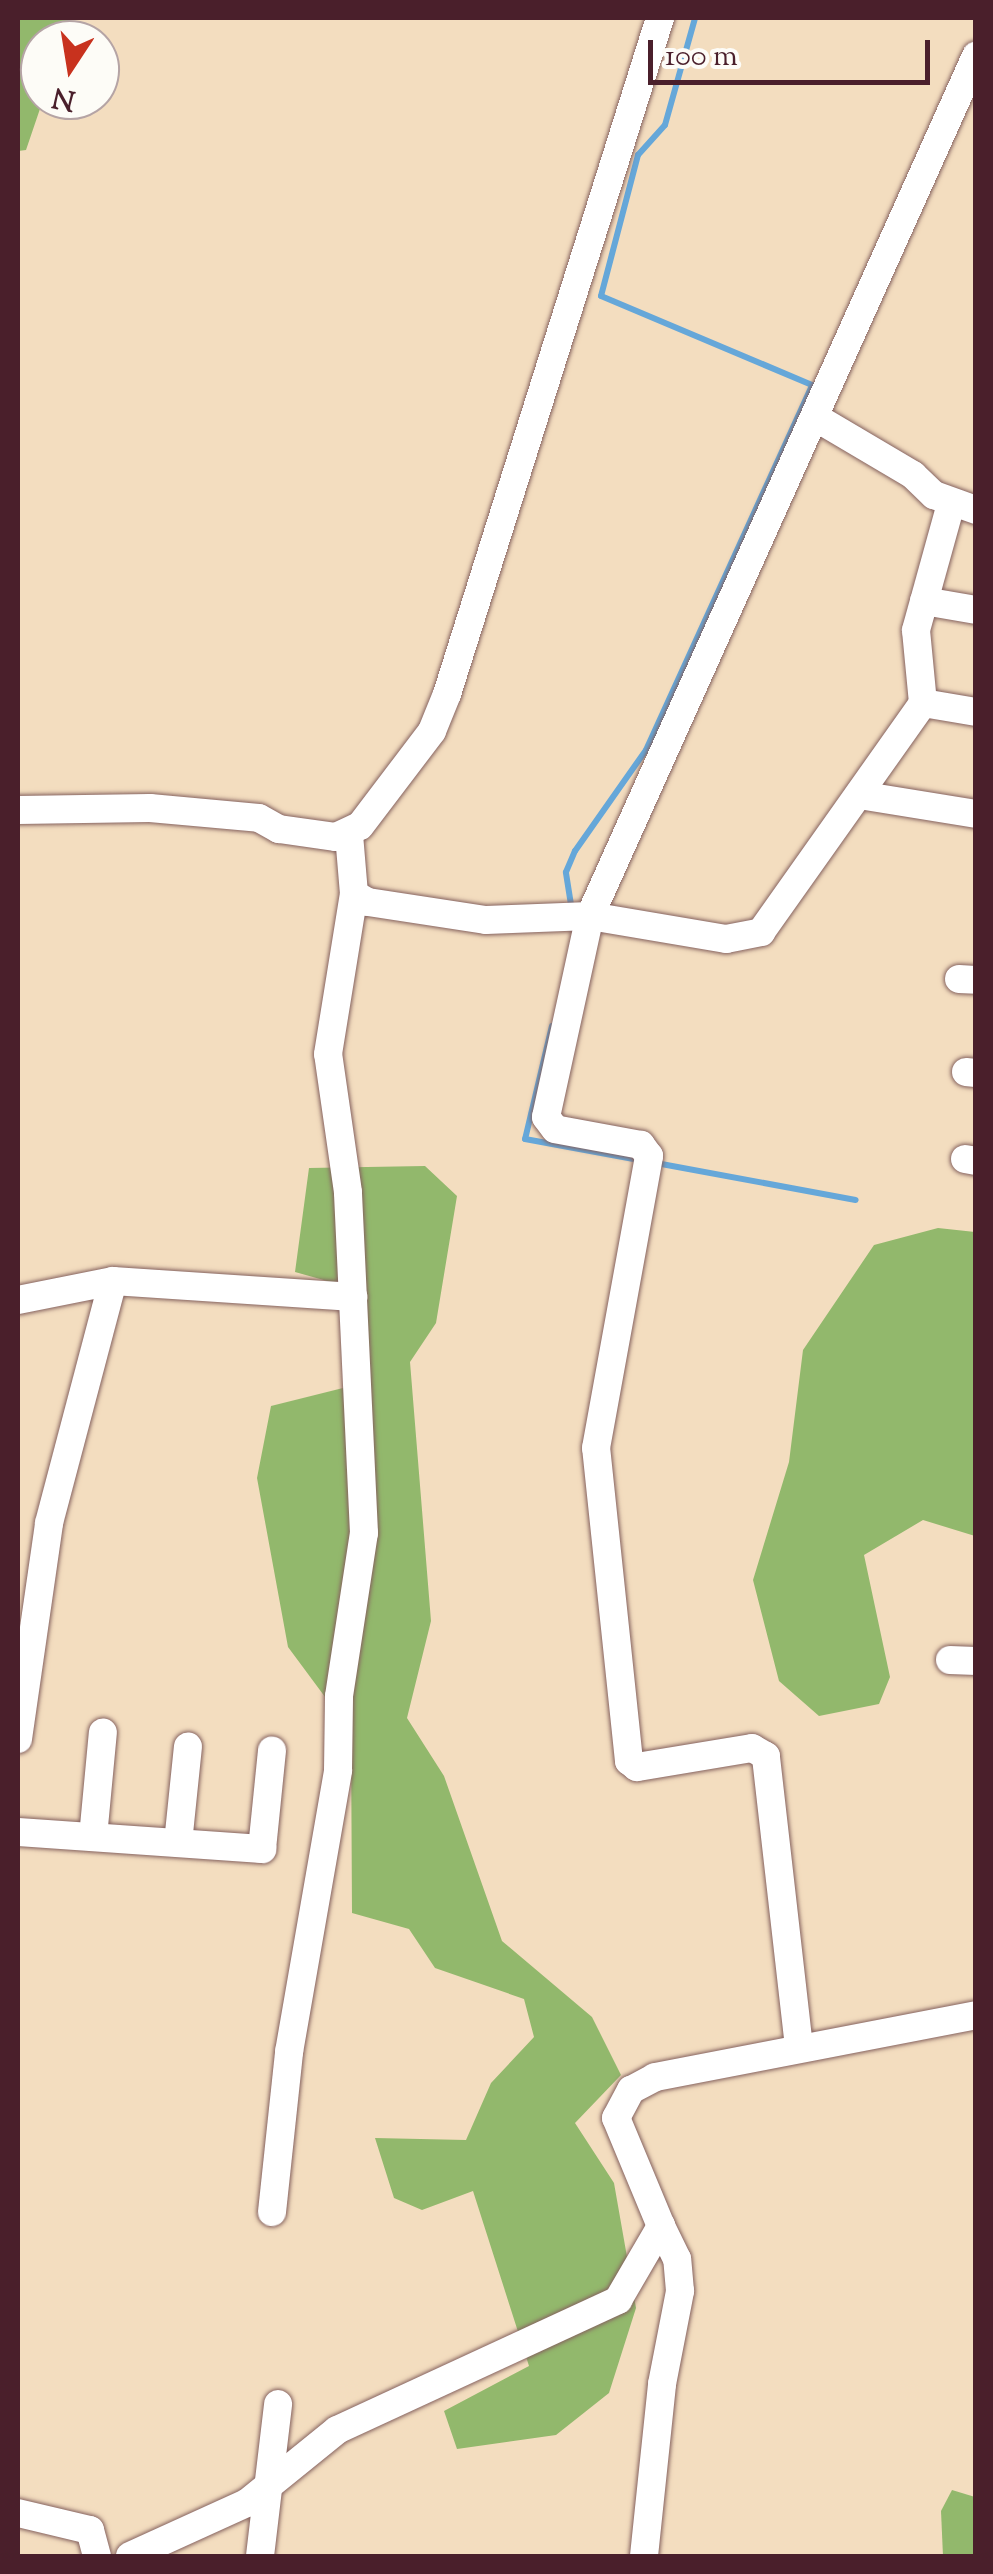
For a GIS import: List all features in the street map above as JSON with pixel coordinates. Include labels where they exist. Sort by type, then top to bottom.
[{"type":"street","points":[[272,2212],[289,2052],[323,1879],[338,1770],[339,1696],[360,1584],[364,1533],[348,1192],[328,1054],[354,894],[349,835],[432,731],[447,694],[660,18]]},
{"type":"street","points":[[799,2047],[766,1756],[752,1748],[637,1767],[628,1761],[622,1734],[596,1448],[648,1162],[641,1145],[555,1129],[546,1117],[590,916],[976,56]]},
{"type":"street","points":[[354,894],[368,902],[486,920],[590,916],[726,940],[761,932],[922,703],[916,630],[963,507],[815,417]]},
{"type":"street","points":[[924,601],[976,610]]},
{"type":"street","points":[[922,703],[976,712]]},
{"type":"street","points":[[859,795],[976,814]]},
{"type":"street","points":[[18,810],[150,808],[259,818],[278,829],[349,835]]},
{"type":"street","points":[[18,1300],[113,1281],[354,1297]]},
{"type":"street","points":[[18,1738],[50,1523],[113,1281]]},
{"type":"street","points":[[93,1837],[104,1732]]},
{"type":"street","points":[[178,1843],[188,1747]]},
{"type":"street","points":[[18,1832],[262,1849],[272,1752]]},
{"type":"street","points":[[644,2556],[662,2384],[680,2291],[677,2259],[616,2118],[618,2106],[654,2076],[976,2016]]},
{"type":"street","points":[[130,2556],[247,2503],[337,2430],[600,2313],[636,2275],[661,2226]]},
{"type":"street","points":[[260,2556],[278,2404]]},
{"type":"street","points":[[18,2513],[90,2530],[97,2556]]},
{"type":"green space","points":[[18,18],[70,18],[20,20],[20,120],[36,120],[26,150],[18,151]]},
{"type":"green space","points":[[425,1166],[457,1196],[436,1323],[410,1362],[431,1621],[407,1718],[444,1776],[502,1941],[592,2017],[621,2075],[575,2123],[614,2183],[636,2308],[609,2393],[556,2435],[457,2449],[444,2411],[529,2366],[473,2191],[422,2210],[394,2198],[375,2138],[466,2140],[491,2083],[534,2037],[524,1999],[435,1968],[409,1929],[352,1913],[351,1732],[288,1647],[257,1478],[271,1406],[351,1386],[345,1286],[295,1272],[309,1168]]},
{"type":"green space","points":[[938,1228],[975,1232],[975,1536],[923,1520],[864,1555],[890,1677],[879,1704],[819,1716],[779,1681],[753,1580],[789,1462],[803,1350],[874,1245]]},
{"type":"green space","points":[[952,2490],[975,2497],[975,2556],[943,2556],[941,2511]]},
{"type":"waterway","points":[[572,911],[566,872],[575,851],[646,750],[812,385],[601,296],[638,155],[665,125],[695,18]]},
{"type":"waterway","points":[[552,1026],[525,1139],[639,1160]]},
{"type":"waterway","points":[[656,1163],[856,1200]]}]
